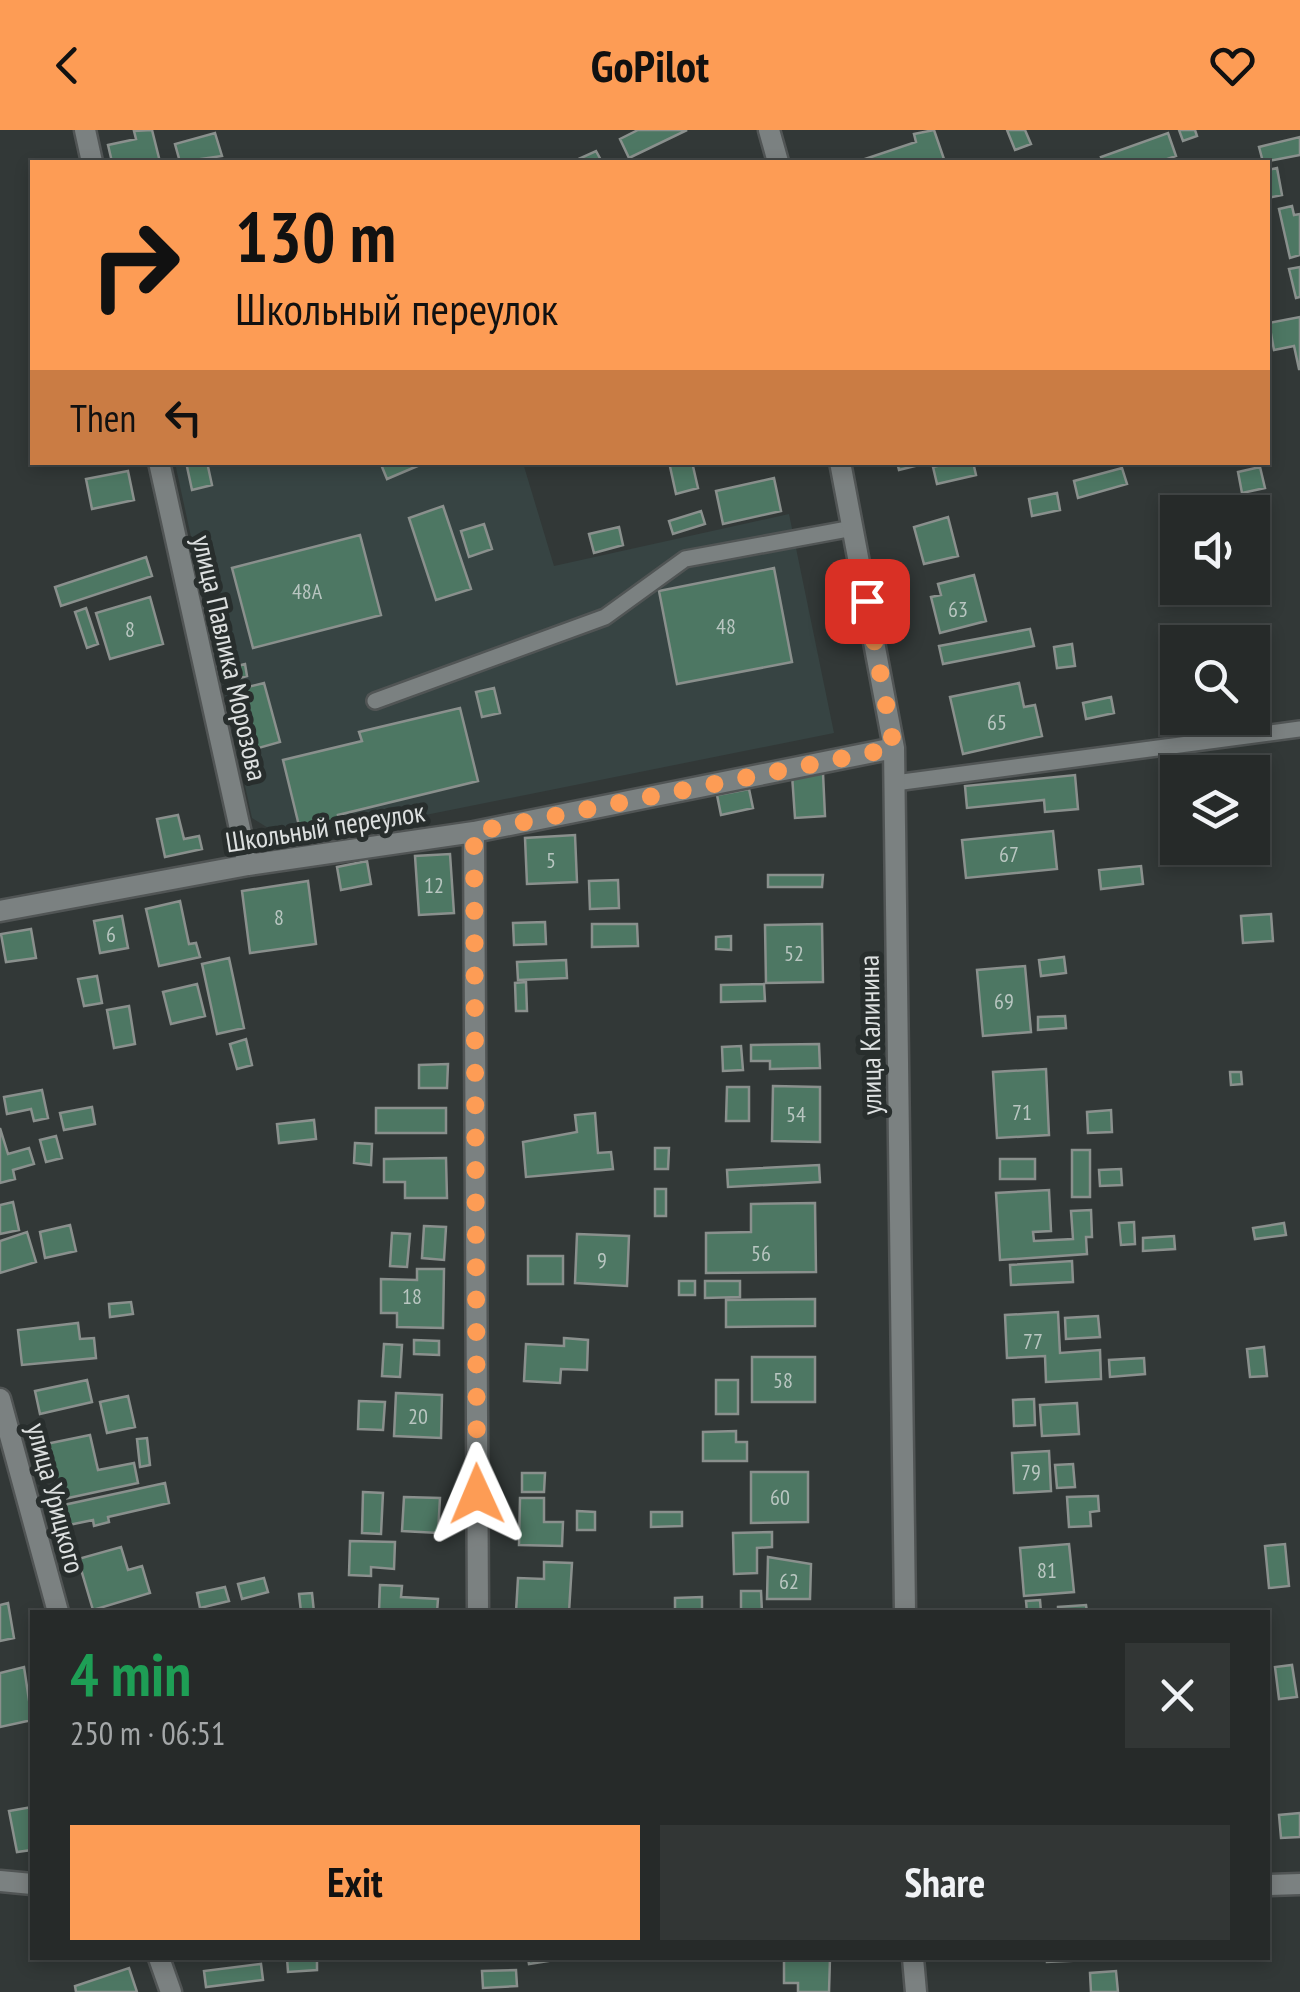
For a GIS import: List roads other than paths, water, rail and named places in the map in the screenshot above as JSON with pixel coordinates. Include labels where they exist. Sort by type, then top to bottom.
[{"type":"street","points":[[84,130],[92,160]]},
{"type":"street","points":[[769,130],[777,160]]},
{"type":"street","name":"улица Павлика Морозова","points":[[160,465],[248,865]]},
{"type":"street","name":"улица Калинина","points":[[841,465],[894,748],[905,1610]]},
{"type":"street","name":"Школьный переулок","points":[[0,911],[248,865],[474,832],[894,748]]},
{"type":"street","points":[[474,832],[478,1610]]},
{"type":"street","name":"улица Урицкого","points":[[0,1398],[57,1610]]},
{"type":"street","points":[[0,1880],[30,1884]]},
{"type":"street","points":[[1270,1885],[1300,1884]]},
{"type":"street","points":[[160,1960],[171,1992]]},
{"type":"street","points":[[913,1960],[916,1992]]},
{"type":"lane","points":[[375,701],[605,618],[685,559],[853,528]]},
{"type":"lane","points":[[895,783],[1300,729]]}]
